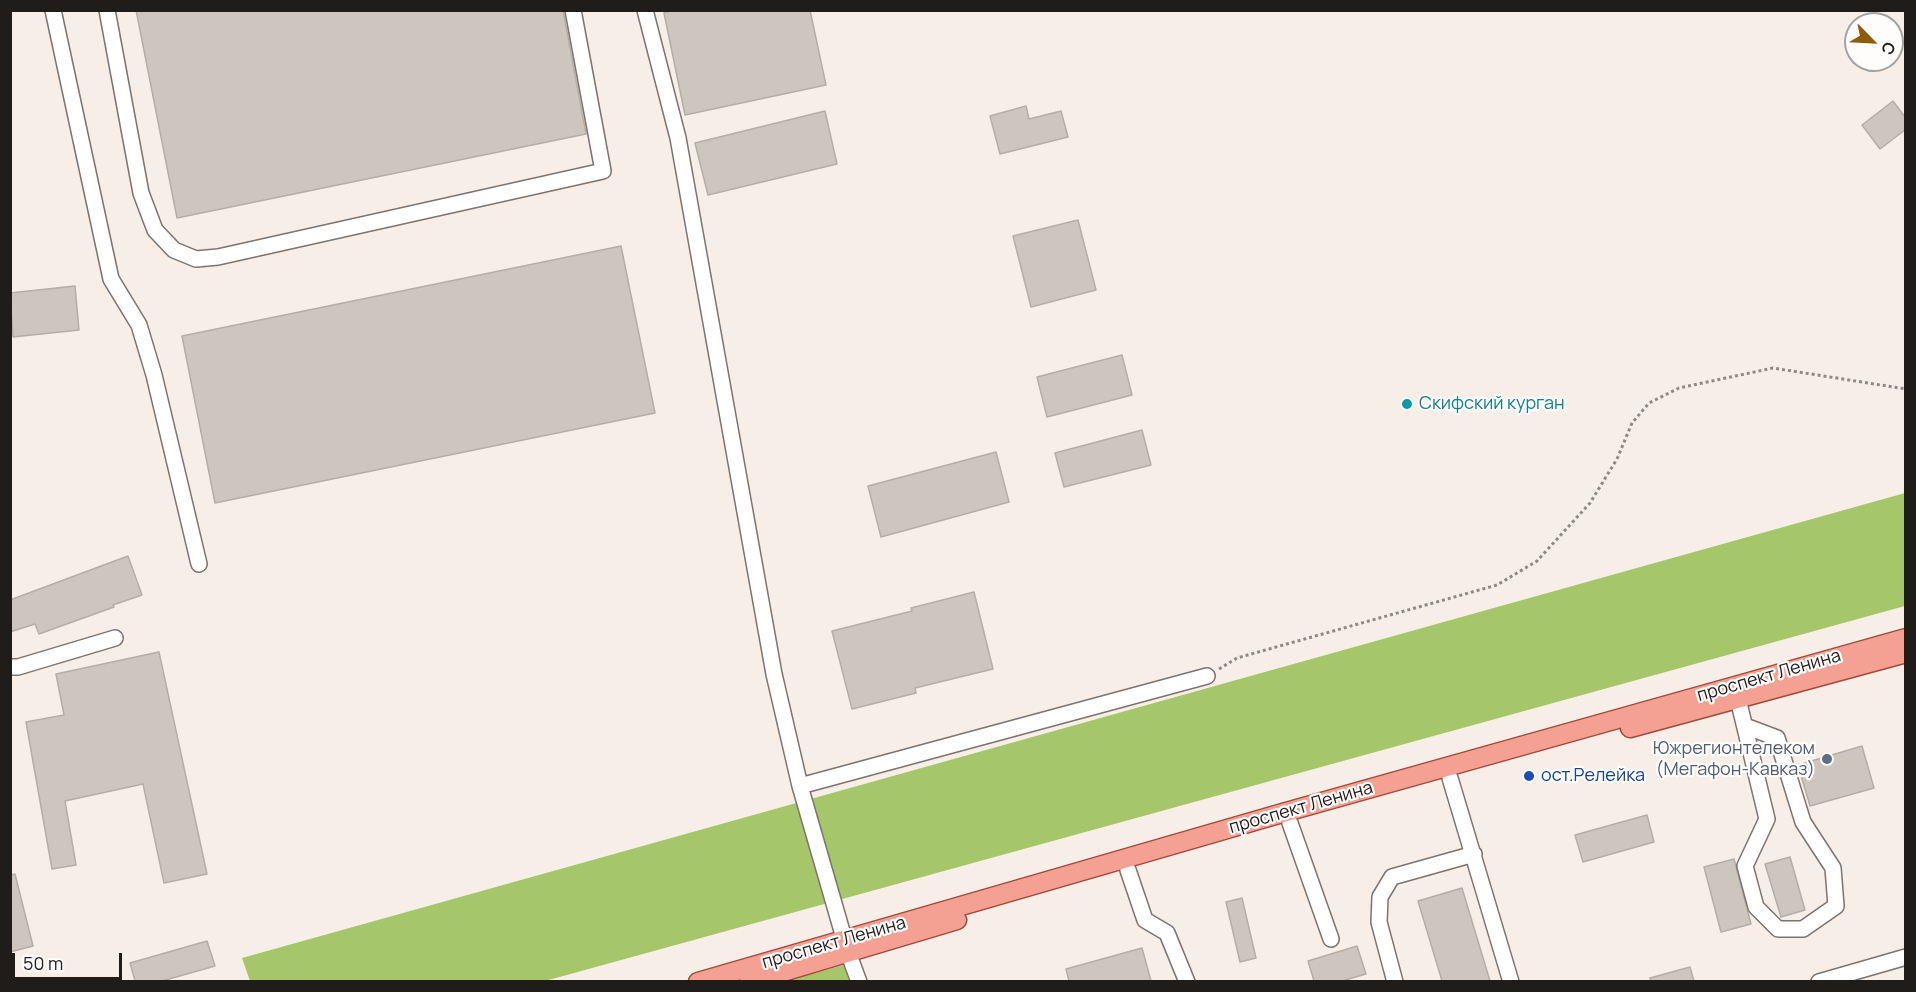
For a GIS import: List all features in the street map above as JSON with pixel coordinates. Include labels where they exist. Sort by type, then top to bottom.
[{"type":"main road","name":"проспект Ленина","points":[[749,981],[846,946],[1286,812],[1905,638]]},
{"type":"main road","name":"проспект Ленина","points":[[698,981],[846,946],[1128,870],[1450,778],[1905,653]]},
{"type":"street","points":[[53,10],[111,279],[140,325],[200,564]]},
{"type":"street","points":[[107,10],[141,193],[155,230],[174,250],[196,259],[218,257],[603,171],[573,10]]},
{"type":"street","points":[[645,10],[678,138],[774,674],[800,786],[846,946],[859,981]]},
{"type":"street","points":[[10,668],[115,638]]},
{"type":"street","points":[[800,786],[1207,676]]},
{"type":"street","points":[[1738,699],[1767,819],[1745,866],[1756,907],[1778,929],[1803,929],[1836,906],[1833,868],[1803,822],[1777,738],[1745,726]]},
{"type":"street","points":[[1450,778],[1511,981]]},
{"type":"street","points":[[1290,823],[1331,939]]},
{"type":"street","points":[[1395,981],[1379,922],[1380,897],[1392,877],[1474,854]]},
{"type":"street","points":[[1128,870],[1144,920],[1167,933],[1187,981]]},
{"type":"street","points":[[1820,981],[1905,957]]},
{"type":"path","points":[[1207,676],[1237,658],[1497,585],[1538,561],[1590,503],[1617,459],[1632,423],[1649,404],[1679,388],[1773,368],[1905,389]]},
{"type":"green space","points":[[1905,493],[1905,606],[545,981],[250,981],[242,958]]},
{"type":"green space","points":[[844,965],[849,981],[786,981]]},
{"type":"building","points":[[136,10],[563,10],[586,134],[177,218]]},
{"type":"building","points":[[674,10],[810,10],[826,85],[685,115],[664,13]]},
{"type":"building","points":[[1893,101],[1905,117],[1905,130],[1880,149],[1862,125]]},
{"type":"building","points":[[1026,106],[1029,119],[1061,111],[1068,137],[1000,154],[990,116]]},
{"type":"building","points":[[825,111],[837,164],[708,195],[695,143]]},
{"type":"building","points":[[1078,220],[1096,290],[1031,307],[1013,236]]},
{"type":"building","points":[[621,246],[655,413],[215,503],[182,336]]},
{"type":"building","points":[[75,286],[79,330],[13,337],[10,293]]},
{"type":"building","points":[[1122,355],[1132,395],[1047,417],[1037,377]]},
{"type":"building","points":[[1142,430],[1151,465],[1064,487],[1055,453]]},
{"type":"building","points":[[996,452],[1009,502],[881,537],[868,486]]},
{"type":"building","points":[[128,556],[142,595],[39,634],[35,624],[10,632],[10,600]]},
{"type":"building","points":[[974,592],[993,669],[915,688],[916,693],[852,709],[832,631],[912,611],[911,608]]},
{"type":"building","points":[[159,652],[207,874],[164,883],[143,784],[65,801],[76,865],[52,869],[26,722],[64,715],[56,674]]},
{"type":"building","points":[[1862,746],[1874,788],[1810,806],[1798,765]]},
{"type":"building","points":[[1647,815],[1654,842],[1583,862],[1575,835]]},
{"type":"building","points":[[1790,857],[1805,910],[1781,917],[1765,864]]},
{"type":"building","points":[[1734,859],[1751,924],[1721,932],[1704,867]]},
{"type":"building","points":[[15,874],[33,946],[10,952],[10,875]]},
{"type":"building","points":[[1462,888],[1490,981],[1442,981],[1418,901]]},
{"type":"building","points":[[1242,898],[1256,958],[1240,962],[1226,902]]},
{"type":"building","points":[[207,941],[215,966],[162,981],[135,981],[130,963]]},
{"type":"building","points":[[1357,946],[1366,974],[1342,981],[1314,981],[1308,961]]},
{"type":"building","points":[[1142,948],[1151,981],[1069,981],[1066,969]]},
{"type":"building","points":[[1690,967],[1694,981],[1651,981],[1650,978]]},
{"type":"place","name":"Скифский курган","points":[[1407,404]]},
{"type":"place","name":"Южрегионтелеком (Мегафон-Кавказ)","points":[[1827,759]]},
{"type":"place","name":"ост.Релейка","points":[[1529,776]]}]
